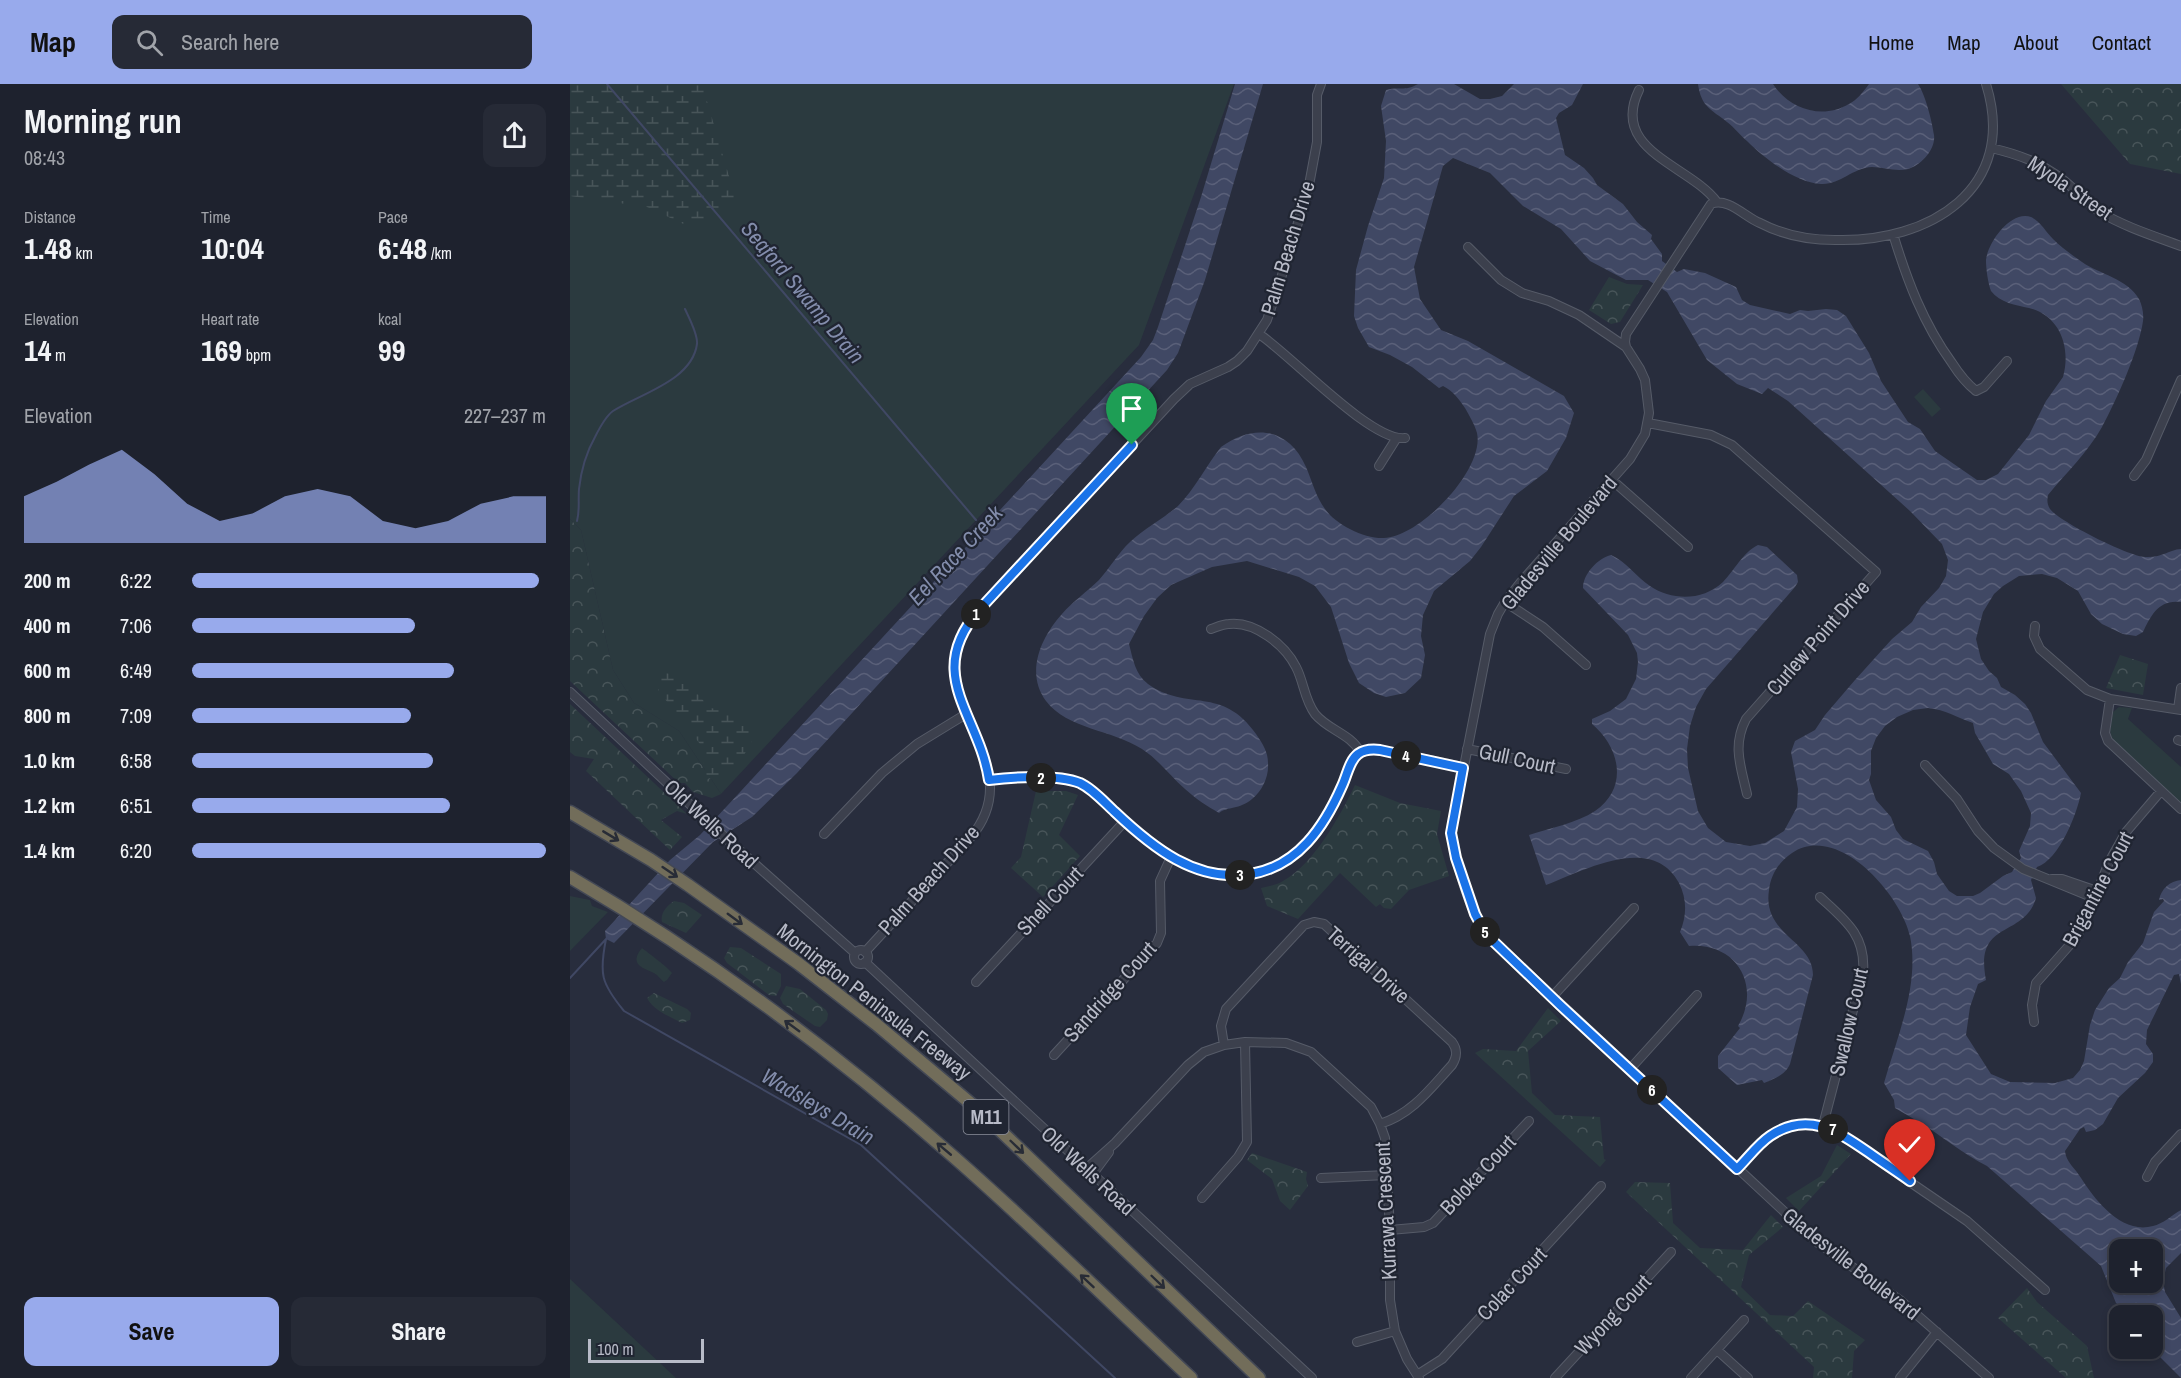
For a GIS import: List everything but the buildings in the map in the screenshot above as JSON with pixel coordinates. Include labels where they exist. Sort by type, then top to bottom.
[{"type":"highway","name":"Mornington Peninsula Freeway","points":[[570,812],[688,885],[859,1011],[982,1113],[1259,1378]]},
{"type":"highway","name":"M11","points":[[570,877],[614,902],[740,987],[887,1101],[956,1159],[1191,1378]]},
{"type":"street","name":"Palm Beach Drive","points":[[865,952],[978,828],[989,798],[989,780],[982,749],[957,690],[954,672],[960,640],[973,618],[1174,399],[1190,384],[1237,361],[1260,334],[1274,302],[1309,185],[1317,142],[1317,95],[1322,84]]},
{"type":"street","points":[[1639,90],[1633,103],[1631,117],[1640,138],[1674,169],[1710,193],[1717,201],[1724,202],[1759,223],[1784,233],[1811,239],[1837,240],[1893,234],[1930,220],[1961,202],[1979,180],[1991,148],[1993,126],[1990,95],[1986,84]]},
{"type":"street","name":"Myola Street","points":[[1991,148],[2039,163],[2101,212],[2181,246]]},
{"type":"street","points":[[1626,348],[1624,342],[1626,334],[1708,207],[1717,201]]},
{"type":"street","points":[[1893,234],[1909,286],[1923,317],[1939,345],[1967,384],[1976,391],[1984,387],[2007,361]]},
{"type":"street","points":[[1468,247],[1501,280],[1522,293],[1549,301],[1579,315],[1626,348]]},
{"type":"street","points":[[1260,334],[1289,357],[1323,390],[1361,419],[1401,439],[1378,466]]},
{"type":"street","name":"Gladesville Boulevard","points":[[1626,348],[1641,369],[1649,402],[1648,423],[1640,445],[1505,602],[1491,634],[1451,833],[1456,858],[1475,914],[1491,939],[1818,1244],[1900,1300],[1989,1378]]},
{"type":"street","points":[[2134,476],[2146,460],[2181,380]]},
{"type":"street","name":"Curlew Point Drive","points":[[1648,423],[1711,435],[1732,445],[1876,572],[1746,719],[1740,730],[1737,747],[1747,794]]},
{"type":"street","points":[[1612,480],[1688,547]]},
{"type":"street","points":[[1505,602],[1543,627],[1587,665]]},
{"type":"street","points":[[1211,629],[1229,624],[1240,625],[1252,628],[1275,641],[1295,664],[1304,692],[1316,715],[1328,727],[1351,739],[1360,753]]},
{"type":"street","points":[[2035,626],[2035,639],[2048,657],[2085,689],[2110,699],[2179,709],[2181,688]]},
{"type":"street","name":"Old Wells Road","points":[[570,692],[706,820],[855,952]]},
{"type":"street","points":[[2110,699],[2105,733],[2108,741],[2181,809]]},
{"type":"street","points":[[824,834],[882,773],[917,744],[966,714]]},
{"type":"street","points":[[989,780],[1040,778],[1074,781],[1092,791],[1143,838],[1171,857],[1196,869],[1232,875],[1265,871],[1299,852],[1323,822],[1343,785],[1353,760],[1360,753],[1369,749],[1380,750],[1463,768]]},
{"type":"street","name":"Gull Court","points":[[1467,749],[1566,769]]},
{"type":"street","points":[[1925,765],[1952,793],[1978,831],[1994,848],[2016,865],[2052,879],[2062,879],[2095,894]]},
{"type":"street","name":"Brigantine Court","points":[[2034,1022],[2032,1005],[2036,983],[2075,939],[2087,918],[2109,862],[2127,832],[2161,791]]},
{"type":"street","name":"Shell Court","points":[[976,982],[1125,821]]},
{"type":"street","name":"Sandridge Court","points":[[1054,1055],[1157,943],[1161,933],[1160,881],[1171,857]]},
{"type":"street","name":"Swallow Court","points":[[1820,897],[1853,928],[1863,949],[1864,960],[1861,982],[1823,1125]]},
{"type":"street","points":[[1552,997],[1634,908]]},
{"type":"street","name":"Terrigal Drive","points":[[1224,1045],[1221,1026],[1226,1009],[1304,925],[1314,922],[1324,924],[1452,1042],[1456,1051],[1452,1065],[1413,1107],[1403,1115],[1380,1124]]},
{"type":"street","points":[[859,950],[865,952],[867,957],[865,962],[860,964],[855,961],[855,952],[859,950]]},
{"type":"street","name":"Old Wells Road","points":[[865,962],[1312,1378]]},
{"type":"street","points":[[1630,1069],[1696,995]]},
{"type":"street","points":[[1202,1198],[1238,1158],[1247,1142],[1245,1042]]},
{"type":"street","name":"Kurrawa Crescent","points":[[1089,1172],[1188,1065],[1204,1052],[1224,1045],[1245,1042],[1286,1042],[1311,1052],[1371,1107],[1385,1138],[1390,1230],[1390,1300],[1395,1331],[1418,1377]]},
{"type":"street","name":"Boloka Court","points":[[1390,1230],[1419,1228],[1433,1223],[1529,1121]]},
{"type":"street","points":[[1737,1169],[1764,1140],[1779,1130],[1801,1124],[1823,1125],[1846,1137],[1967,1221],[2045,1290]]},
{"type":"street","points":[[2147,1177],[2155,1162],[2181,1134]]},
{"type":"street","points":[[1321,1178],[1387,1175]]},
{"type":"street","name":"Colac Court","points":[[1418,1377],[1442,1359],[1601,1186]]},
{"type":"street","name":"Wyong Court","points":[[1555,1378],[1671,1252]]},
{"type":"street","points":[[1691,1378],[1744,1320]]},
{"type":"street","points":[[1357,1342],[1395,1331]]},
{"type":"street","points":[[1900,1378],[1937,1332]]},
{"type":"street","points":[[1717,1350],[1748,1378]]},
{"type":"green space","points":[[570,84],[1234,84],[1139,345],[721,794],[679,731],[634,703],[613,670],[581,530],[570,519]]},
{"type":"green space","points":[[570,84],[702,84],[736,200],[720,217],[690,227],[647,207],[570,196]]},
{"type":"green space","points":[[2061,84],[2181,84],[2181,174],[2130,164]]},
{"type":"green space","points":[[1609,277],[1627,284],[1643,285],[1620,322],[1611,324],[1589,310]]},
{"type":"green space","points":[[1923,389],[1941,409],[1932,417],[1914,397]]},
{"type":"green space","points":[[570,519],[581,530],[613,670],[634,703],[679,731],[721,794],[712,798],[693,792],[685,783],[679,783],[570,681]]},
{"type":"green space","points":[[2120,655],[2148,664],[2143,695],[2106,688]]},
{"type":"green space","points":[[659,669],[688,683],[710,708],[731,711],[757,732],[735,771],[707,779],[700,744],[658,690]]},
{"type":"green space","points":[[570,704],[687,814],[677,811],[661,820],[682,837],[670,850],[586,771],[594,759],[575,756],[570,752]]},
{"type":"green space","points":[[2119,707],[2132,708],[2128,719],[2181,767],[2181,803],[2112,739],[2110,731],[2113,712]]},
{"type":"green space","points":[[1355,785],[1400,803],[1441,811],[1437,834],[1449,876],[1409,890],[1391,909],[1384,908],[1380,904],[1376,907],[1340,873],[1298,919],[1267,906],[1261,888],[1281,882],[1305,863],[1334,825]]},
{"type":"green space","points":[[1036,791],[1066,791],[1078,795],[1059,835],[1080,856],[1043,897],[1011,868],[1021,857]]},
{"type":"green space","points":[[570,896],[590,900],[592,906],[608,912],[570,951]]},
{"type":"green space","points":[[674,901],[684,903],[702,915],[686,933],[662,922],[665,910]]},
{"type":"green space","points":[[730,947],[741,948],[781,974],[781,986],[776,996],[769,995],[727,963],[724,958]]},
{"type":"green space","points":[[642,948],[672,973],[667,980],[664,982],[657,975],[640,966],[636,959]]},
{"type":"green space","points":[[786,986],[800,989],[826,1010],[827,1020],[820,1027],[783,1004],[780,998]]},
{"type":"green space","points":[[654,993],[687,1009],[691,1013],[690,1020],[682,1023],[658,1010],[647,998]]},
{"type":"green space","points":[[1548,1008],[1561,1021],[1528,1051],[1532,1093],[1555,1115],[1600,1117],[1604,1159],[1606,1160],[1600,1167],[1475,1053],[1483,1049],[1516,1051]]},
{"type":"green space","points":[[1837,1145],[1851,1154],[1799,1211],[1786,1198],[1821,1176]]},
{"type":"green space","points":[[1252,1153],[1307,1172],[1308,1186],[1290,1210],[1280,1201],[1272,1179],[1247,1160]]},
{"type":"green space","points":[[1635,1182],[1670,1183],[1673,1223],[1700,1248],[1743,1250],[1771,1215],[1783,1227],[1749,1255],[1741,1287],[1770,1315],[1793,1316],[1808,1301],[1865,1340],[1854,1351],[1852,1378],[1813,1378],[1814,1367],[1626,1192]]},
{"type":"green space","points":[[570,1279],[676,1378],[570,1378]]},
{"type":"green space","points":[[2027,1288],[2037,1302],[2087,1346],[2094,1378],[2066,1378],[1998,1318]]},
{"type":"water","points":[[1235,84],[1263,84],[1205,280],[1178,353],[1167,370],[797,773],[752,817],[713,842],[614,943],[606,939],[605,931],[670,860],[700,835],[1141,357],[1153,340],[1158,327]]},
{"type":"water","points":[[1418,84],[1454,84],[1480,99],[1490,99],[1502,96],[1514,84],[1583,84],[1572,105],[1559,113],[1556,118],[1565,155],[1584,168],[1597,185],[1623,204],[1637,222],[1652,235],[1651,239],[1662,254],[1662,261],[1677,272],[1684,269],[1705,273],[1736,287],[1742,300],[1750,305],[1790,314],[1800,310],[1837,310],[1846,316],[1869,353],[1881,381],[1908,422],[1920,429],[1935,451],[1977,480],[1986,480],[1998,474],[2029,435],[2046,401],[2063,377],[2066,356],[2061,335],[2049,318],[2040,312],[2004,301],[1991,291],[1986,260],[1991,245],[2002,229],[2016,218],[2031,217],[2067,251],[2089,266],[2128,286],[2139,299],[2143,315],[2141,333],[2120,390],[2096,436],[2084,454],[2048,495],[2048,502],[2050,509],[2056,515],[2080,530],[2136,555],[2156,556],[2181,549],[2181,602],[2161,606],[2153,614],[2143,632],[2136,636],[2123,634],[2102,624],[2091,614],[2078,591],[2057,578],[2042,574],[2019,576],[2003,586],[1994,594],[1983,612],[1976,639],[1981,659],[1997,678],[2001,687],[2025,704],[2043,742],[2081,793],[2076,812],[2060,846],[2045,863],[2037,867],[2031,880],[2036,898],[2030,911],[2021,920],[1993,938],[1987,947],[1984,961],[1986,980],[1978,984],[1970,1007],[1966,1035],[1991,1074],[2010,1082],[2055,1083],[2073,1078],[2084,1061],[2095,1010],[2143,943],[2154,912],[2164,901],[2159,900],[2162,892],[2170,884],[2181,880],[2181,984],[2179,974],[2174,975],[2147,1030],[2146,1044],[2153,1054],[2153,1062],[2145,1073],[2118,1098],[2103,1124],[2095,1130],[2086,1132],[2084,1127],[2080,1129],[2065,1151],[2069,1162],[2094,1196],[2120,1221],[2142,1227],[2153,1226],[2181,1210],[2181,1253],[2166,1268],[2163,1281],[2163,1239],[2109,1239],[2109,1286],[2101,1266],[1987,1166],[1895,1108],[1894,1100],[1884,1083],[1910,992],[1912,954],[1910,936],[1894,901],[1881,884],[1847,855],[1829,847],[1810,846],[1792,853],[1783,860],[1772,879],[1769,905],[1773,917],[1805,953],[1811,963],[1813,975],[1790,1064],[1780,1076],[1764,1083],[1762,1080],[1737,1085],[1718,1068],[1718,1056],[1740,1028],[1738,1026],[1745,1011],[1747,996],[1745,982],[1740,969],[1720,951],[1689,946],[1680,932],[1685,913],[1684,895],[1679,883],[1667,868],[1652,860],[1635,858],[1617,860],[1579,871],[1546,885],[1529,835],[1580,819],[1606,802],[1613,791],[1617,768],[1609,744],[1592,724],[1592,719],[1610,711],[1626,699],[1636,679],[1637,653],[1628,635],[1583,588],[1588,572],[1596,563],[1611,555],[1659,591],[1687,597],[1697,596],[1715,588],[1723,582],[1748,552],[1758,545],[1767,547],[1797,575],[1798,582],[1795,587],[1706,689],[1696,707],[1690,726],[1687,749],[1688,768],[1698,811],[1708,828],[1726,842],[1750,846],[1765,843],[1784,831],[1797,807],[1798,789],[1791,752],[1795,741],[1815,730],[1855,680],[1892,639],[1912,622],[1946,576],[1948,560],[1942,544],[1910,511],[1788,401],[1768,388],[1762,394],[1737,384],[1707,360],[1667,292],[1648,280],[1626,280],[1590,261],[1561,229],[1523,206],[1490,173],[1453,158],[1443,166],[1414,267],[1420,299],[1441,330],[1468,341],[1564,396],[1574,413],[1566,438],[1547,471],[1514,496],[1470,561],[1434,591],[1423,615],[1421,636],[1425,655],[1421,678],[1405,693],[1386,697],[1374,693],[1359,683],[1349,663],[1331,607],[1315,586],[1299,577],[1247,561],[1212,567],[1171,585],[1157,598],[1144,616],[1129,644],[1137,671],[1148,684],[1177,697],[1204,701],[1230,709],[1243,719],[1256,734],[1266,752],[1268,768],[1262,788],[1256,796],[1219,813],[1189,793],[1142,749],[1118,737],[1066,718],[1046,701],[1040,690],[1036,667],[1042,644],[1054,623],[1099,580],[1130,542],[1178,506],[1221,447],[1233,439],[1258,432],[1280,437],[1299,454],[1319,499],[1330,515],[1352,530],[1376,538],[1399,535],[1415,526],[1447,499],[1461,482],[1477,448],[1477,433],[1465,408],[1447,388],[1443,386],[1439,388],[1412,367],[1369,347],[1354,316],[1356,270],[1384,178],[1386,141],[1381,106],[1386,90]],"holes":[[[1934,709],[1973,723],[1975,733],[1993,764],[2009,774],[2021,791],[2031,813],[2030,826],[2019,851],[2021,858],[2012,872],[1973,896],[1957,896],[1949,891],[1937,874],[1928,851],[1903,839],[1896,830],[1891,817],[1876,800],[1869,780],[1871,751],[1876,738],[1885,726],[1897,717],[1913,710]]]},
{"type":"water","points":[[1698,84],[1773,84],[1780,93],[1797,106],[1828,111],[1849,104],[1858,98],[1869,84],[1918,84],[1928,109],[1934,141],[1930,152],[1917,165],[1908,169],[1865,168],[1828,184],[1811,183],[1771,162],[1754,148],[1706,105],[1700,95]]},
{"type":"water","points":[[2163,1281],[2165,1292],[2181,1318],[2181,1378],[2162,1359],[2163,1305],[2118,1305],[2112,1293],[2163,1293]]},
{"type":"waterway","name":"Seaford Swamp Drain","points":[[607,84],[976,520]]},
{"type":"waterway","points":[[577,521],[584,462],[605,419],[613,411],[675,377],[693,357],[697,340],[685,309]]},
{"type":"waterway","name":"Eel Race Creek","points":[[570,978],[607,938]]},
{"type":"waterway","name":"Wadsleys Drain","points":[[606,939],[603,961],[604,978],[610,993],[624,1011],[861,1145],[1115,1378]]},
{"type":"route","points":[[1132,445],[979,610],[967,625],[960,640],[954,672],[955,681],[960,700],[982,749],[989,780],[1040,778],[1067,779],[1081,783],[1158,850],[1196,869],[1232,875],[1265,871],[1299,852],[1323,822],[1343,785],[1353,760],[1360,753],[1369,749],[1380,750],[1463,768],[1451,833],[1456,858],[1475,914],[1483,929],[1560,1005],[1737,1169],[1764,1140],[1779,1130],[1790,1126],[1812,1124],[1823,1125],[1839,1132],[1910,1181]]}]
